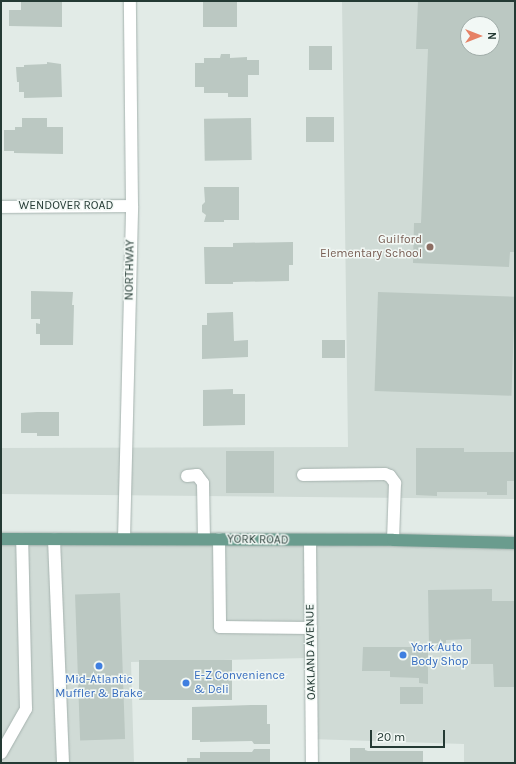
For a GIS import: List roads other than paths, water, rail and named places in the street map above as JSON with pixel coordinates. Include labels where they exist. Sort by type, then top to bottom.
[{"type":"main road","name":"YORK ROAD","points":[[1,539],[310,541],[393,540],[515,543]]},
{"type":"street","name":"NORTHWAY","points":[[124,539],[132,206],[130,1]]},
{"type":"street","name":"WENDOVER ROAD","points":[[1,207],[132,206]]},
{"type":"street","points":[[303,475],[385,474],[390,476],[393,479],[395,487],[393,540]]},
{"type":"street","points":[[187,476],[197,475],[203,483],[204,540]]},
{"type":"street","points":[[1,752],[26,709],[22,539]]},
{"type":"street","points":[[54,539],[63,763]]},
{"type":"street","points":[[219,540],[220,627],[311,628]]},
{"type":"street","name":"OAKLAND AVENUE","points":[[310,541],[312,763]]},
{"type":"place","name":"Guilford Elementary School","points":[[430,247]]},
{"type":"place","name":"York Auto Body Shop","points":[[403,655]]},
{"type":"place","name":"Mid-Atlantic Muffler & Brake","points":[[99,666]]},
{"type":"place","name":"E-Z Convenience & Deli","points":[[186,683]]}]
